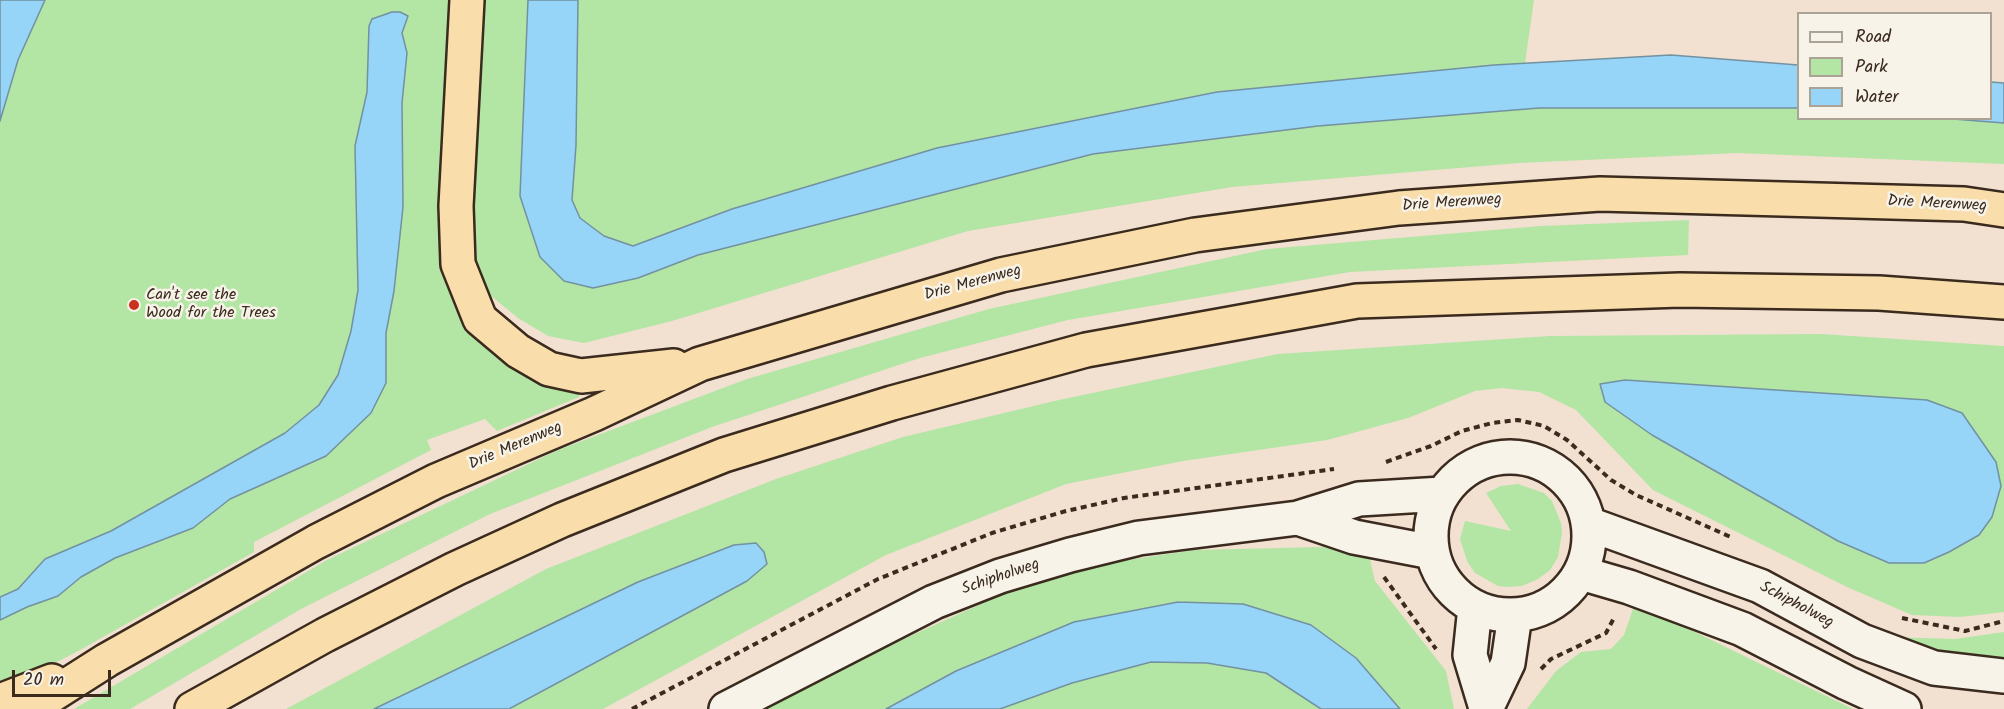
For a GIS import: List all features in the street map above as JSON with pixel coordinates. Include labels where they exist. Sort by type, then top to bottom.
[{"type":"highway","points":[[467,0],[456,206],[458,264],[480,319],[518,351],[549,369],[581,376],[700,364]]},
{"type":"highway","name":"Drie Merenweg","points":[[30,709],[107,660],[316,542],[436,481],[594,414],[700,364],[1000,275],[1195,235],[1399,208],[1600,194],[1964,204],[2004,210]]},
{"type":"highway","points":[[192,709],[284,656],[455,569],[584,511],[724,455],[892,403],[1086,350],[1357,301],[1680,290],[1879,293],[2004,302]]},
{"type":"highway","points":[[0,701],[107,660]]},
{"type":"main road","points":[[1512,455],[1540,461],[1564,475],[1581,498],[1589,524],[1589,549],[1581,573],[1569,590],[1554,603],[1535,611],[1515,615],[1494,614],[1475,607],[1455,593],[1440,574],[1432,552],[1431,522],[1442,494],[1460,473],[1485,460],[1512,455]]},
{"type":"main road","name":"Schipholweg","points":[[726,709],[934,603],[1000,576],[1139,538],[1298,518],[1359,499],[1442,494]]},
{"type":"main road","name":"Schipholweg","points":[[1298,518],[1354,537],[1432,552]]},
{"type":"main road","name":"Schipholweg","points":[[1589,524],[1760,586],[1873,645],[1934,668],[2004,676]]},
{"type":"main road","points":[[1581,573],[1629,587],[1742,629],[1847,683],[1904,709]]},
{"type":"main road","points":[[1475,607],[1470,655],[1486,708]]},
{"type":"main road","points":[[1486,708],[1508,663],[1515,615]]},
{"type":"path","points":[[1377,542],[1379,563],[1386,583],[1440,654]]},
{"type":"green space","points":[[0,0],[450,0],[439,223],[442,269],[458,310],[478,337],[505,362],[534,380],[580,391],[579,397],[497,431],[485,419],[427,440],[431,450],[254,542],[254,552],[80,650],[13,685],[0,689]]},
{"type":"green space","points":[[482,0],[528,0],[520,196],[638,278],[698,255],[1093,154],[1318,126],[1539,108],[1797,108],[1797,120],[1973,120],[2004,123],[2004,164],[1738,153],[1519,163],[1232,187],[968,231],[672,321],[584,343],[548,336],[518,318],[490,295],[474,257],[470,181]]},
{"type":"green space","points":[[578,0],[1534,0],[1525,63],[1217,92],[937,148],[732,209],[633,246],[604,236],[580,218],[572,200],[576,145]]},
{"type":"green space","points":[[1689,220],[1688,255],[1350,272],[1068,320],[920,358],[712,427],[490,514],[301,609],[130,709],[74,709],[327,560],[558,450],[747,379],[989,309],[1267,249],[1541,226]]},
{"type":"green space","points":[[1821,334],[2004,346],[2004,612],[1960,617],[1912,615],[1847,587],[1653,490],[1576,410],[1539,392],[1502,388],[1475,391],[1408,418],[1327,440],[1183,461],[1066,484],[886,555],[603,709],[509,709],[747,581],[756,543],[734,545],[638,582],[374,709],[286,709],[546,569],[776,479],[903,437],[1059,400],[1278,354],[1550,336]],"holes":[[[1625,380],[1962,413],[1996,462],[1889,563],[1838,541],[1652,435],[1600,385]]]},
{"type":"green space","points":[[1518,484],[1544,493],[1552,501],[1561,523],[1562,533],[1558,557],[1550,570],[1538,579],[1522,586],[1498,586],[1475,573],[1467,561],[1460,539],[1465,521],[1511,531],[1486,493],[1501,486]]},
{"type":"green space","points":[[1347,548],[1369,555],[1375,581],[1446,671],[1454,709],[1400,709],[1356,658],[1243,604],[1178,602],[1074,622],[956,671],[886,709],[767,709],[846,665],[1012,590],[1100,564],[1195,550]]},
{"type":"green space","points":[[1634,606],[1664,617],[1853,709],[1527,709],[1556,671],[1581,652],[1611,649],[1624,635]]},
{"type":"green space","points":[[2004,632],[2004,666],[1969,667],[1885,637],[1955,639]]},
{"type":"green space","points":[[1151,662],[1207,663],[1266,673],[1321,709],[1000,709],[1071,683]]},
{"type":"water","points":[[0,0],[45,0],[18,60],[0,121]]},
{"type":"water","points":[[528,0],[578,0],[576,145],[572,200],[580,218],[604,236],[633,246],[732,209],[937,148],[1217,92],[1494,65],[1671,55],[1797,65],[1797,108],[1539,108],[1318,126],[1093,154],[698,255],[638,278],[593,288],[564,281],[540,257],[520,196]]},
{"type":"water","points":[[392,12],[400,12],[408,16],[402,33],[407,53],[402,103],[403,207],[394,291],[386,333],[386,383],[371,413],[326,456],[230,499],[193,528],[115,558],[81,577],[58,596],[0,620],[0,597],[18,589],[45,559],[111,531],[285,433],[319,405],[338,375],[351,331],[358,290],[355,146],[367,92],[369,26],[372,19]]},
{"type":"water","points":[[1992,82],[2004,83],[2004,123],[1966,120],[1992,120]]},
{"type":"water","points":[[1625,380],[1927,400],[1962,413],[1996,462],[2001,486],[1992,517],[1979,535],[1949,552],[1924,563],[1889,563],[1838,541],[1652,435],[1605,402],[1600,384]]},
{"type":"water","points":[[756,543],[764,552],[767,564],[747,581],[509,709],[374,709],[638,582],[734,545]]},
{"type":"water","points":[[1178,602],[1243,604],[1311,625],[1356,658],[1400,709],[1321,709],[1266,673],[1207,663],[1151,662],[1072,683],[1000,709],[886,709],[956,671],[1074,622]]},
{"type":"place","name":"Can't see the Wood for the Trees","points":[[134,305]]}]
